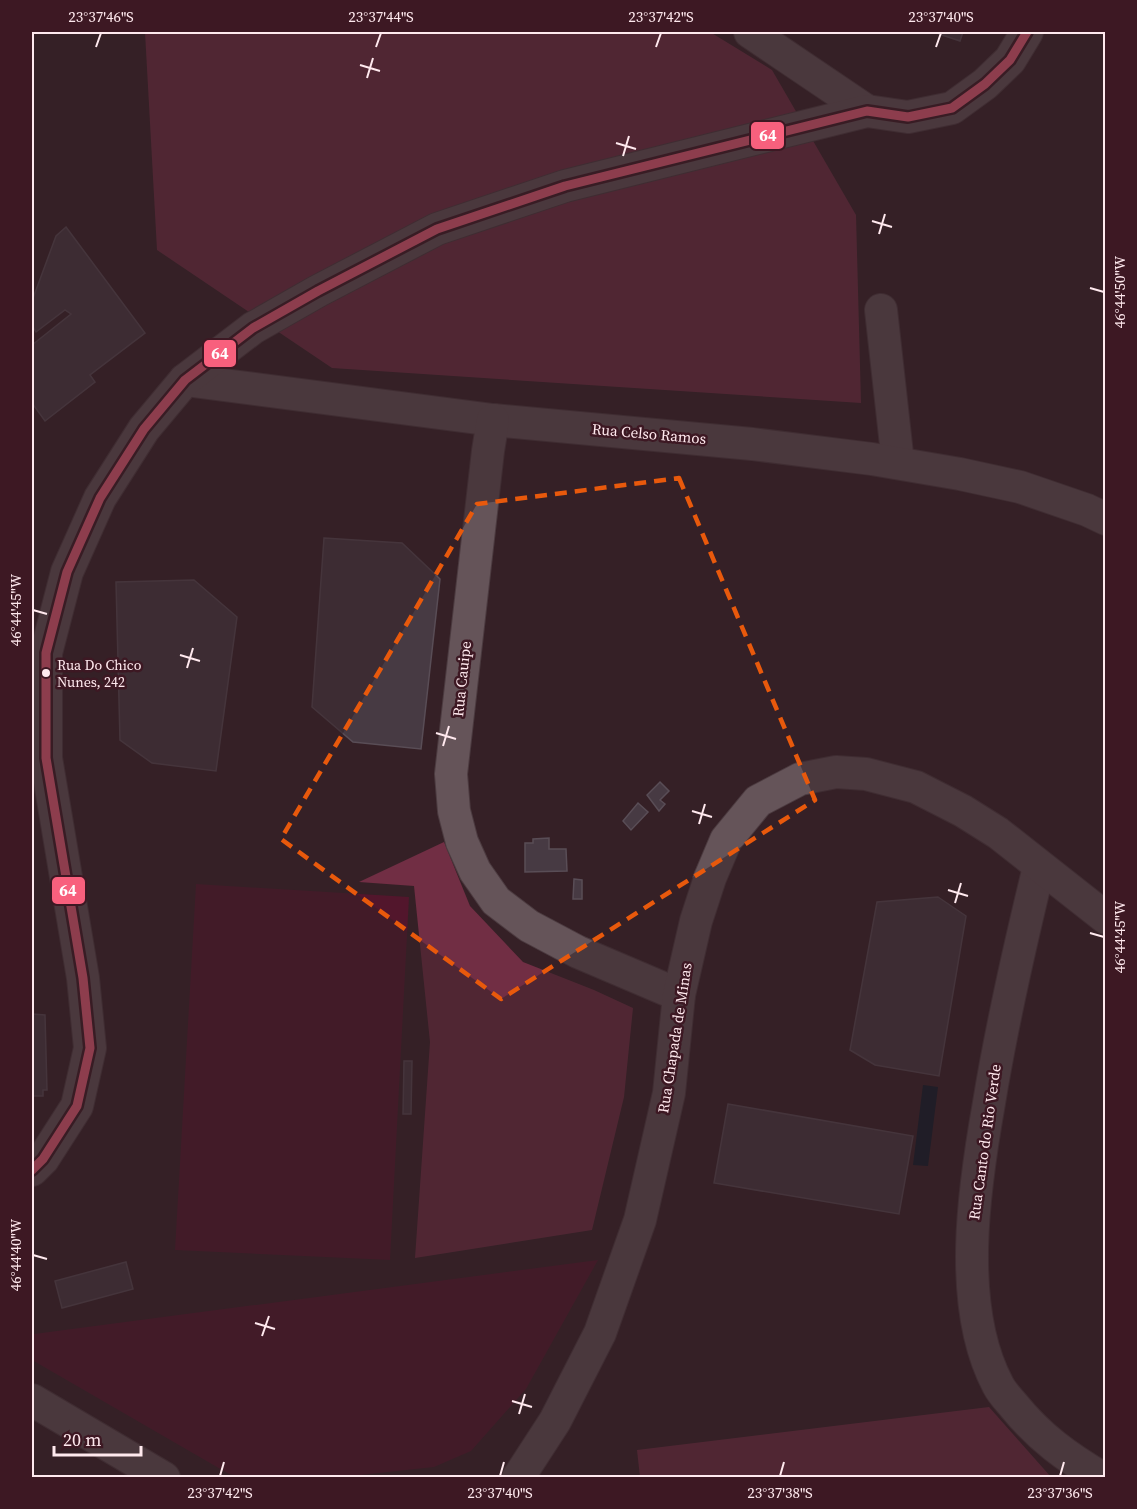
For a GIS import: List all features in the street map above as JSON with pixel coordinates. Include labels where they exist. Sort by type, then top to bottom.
[{"type":"street","points":[[750,32],[867,111]]},
{"type":"street","points":[[32,1170],[43,1159],[77,1106],[90,1048],[83,978],[46,758],[46,653],[67,572],[100,498],[144,429],[185,380],[253,328],[437,229],[565,186],[867,111],[908,117],[952,108],[985,84],[1010,60],[1027,32]]},
{"type":"street","points":[[881,310],[898,463]]},
{"type":"street","name":"Rua Celso Ramos","points":[[185,380],[493,420],[752,444],[898,463],[1020,487],[1100,507]]},
{"type":"street","name":"Rua Cauipe","points":[[493,420],[451,774],[454,811],[462,842],[475,871],[496,901],[529,926],[609,966],[679,995]]},
{"type":"street","name":"Rua Chapada de Minas","points":[[518,1478],[555,1421],[600,1333],[640,1220],[669,1093],[679,995],[696,921],[710,878],[726,840],[758,801],[800,778],[836,772],[866,774],[916,787],[963,811],[998,833],[1106,918]]},
{"type":"street","name":"Rua Canto do Rio Verde","points":[[1039,867],[997,1052],[984,1129],[974,1224],[974,1296],[987,1362],[999,1388],[1033,1429],[1071,1459],[1102,1478]]},
{"type":"street","points":[[32,1400],[164,1478]]},
{"type":"highlighted area","points":[[679,478],[815,800],[501,999],[281,839],[477,504]]},
{"type":"shaded area","points":[[145,32],[710,32],[772,70],[856,215],[861,403],[332,368],[157,250]]},
{"type":"shaded area","points":[[444,842],[470,906],[523,962],[633,1008],[624,1097],[592,1230],[415,1258],[430,1042],[414,886],[359,882]]},
{"type":"shaded area","points":[[196,884],[409,897],[390,1260],[175,1250]]},
{"type":"shaded area","points":[[598,1260],[526,1389],[471,1451],[434,1467],[342,1477],[252,1478],[229,1474],[32,1360],[34,1334]]},
{"type":"shaded area","points":[[989,1407],[1051,1477],[640,1477],[637,1450]]},
{"type":"water","points":[[923,1085],[938,1087],[928,1166],[913,1165]]},
{"type":"building","points":[[940,32],[963,32],[960,41],[939,34]]},
{"type":"building","points":[[66,227],[145,333],[90,375],[95,382],[45,421],[32,403],[32,345],[71,314],[65,310],[36,332],[32,325],[32,301],[56,236]]},
{"type":"building","points":[[324,538],[402,543],[440,579],[421,749],[353,742],[312,707]]},
{"type":"building","points":[[194,580],[237,617],[216,771],[152,763],[120,740],[116,582]]},
{"type":"building","points":[[660,782],[669,791],[660,800],[665,804],[659,811],[647,795]]},
{"type":"building","points":[[638,803],[648,812],[631,830],[623,821]]},
{"type":"building","points":[[549,838],[549,849],[566,849],[567,871],[525,872],[525,843],[533,843],[533,839]]},
{"type":"building","points":[[574,879],[582,880],[582,899],[573,899]]},
{"type":"building","points":[[938,897],[966,916],[939,1076],[875,1065],[850,1050],[877,902]]},
{"type":"building","points":[[32,1014],[45,1015],[47,1090],[43,1090],[43,1096],[32,1096]]},
{"type":"building","points":[[404,1061],[412,1061],[411,1114],[403,1114]]},
{"type":"building","points":[[728,1104],[913,1136],[899,1214],[714,1183]]},
{"type":"building","points":[[126,1262],[133,1289],[62,1308],[55,1281]]},
{"type":"transit line","name":"64","points":[[32,1170],[43,1159],[77,1106],[90,1048],[83,978],[46,758],[46,653],[67,572],[100,498],[144,429],[185,380],[253,328],[437,229],[565,186],[867,111],[908,117],[952,108],[985,84],[1010,60],[1027,32]]},
{"type":"place","name":"Rua Do Chico Nunes, 242","points":[[46,673]]}]
